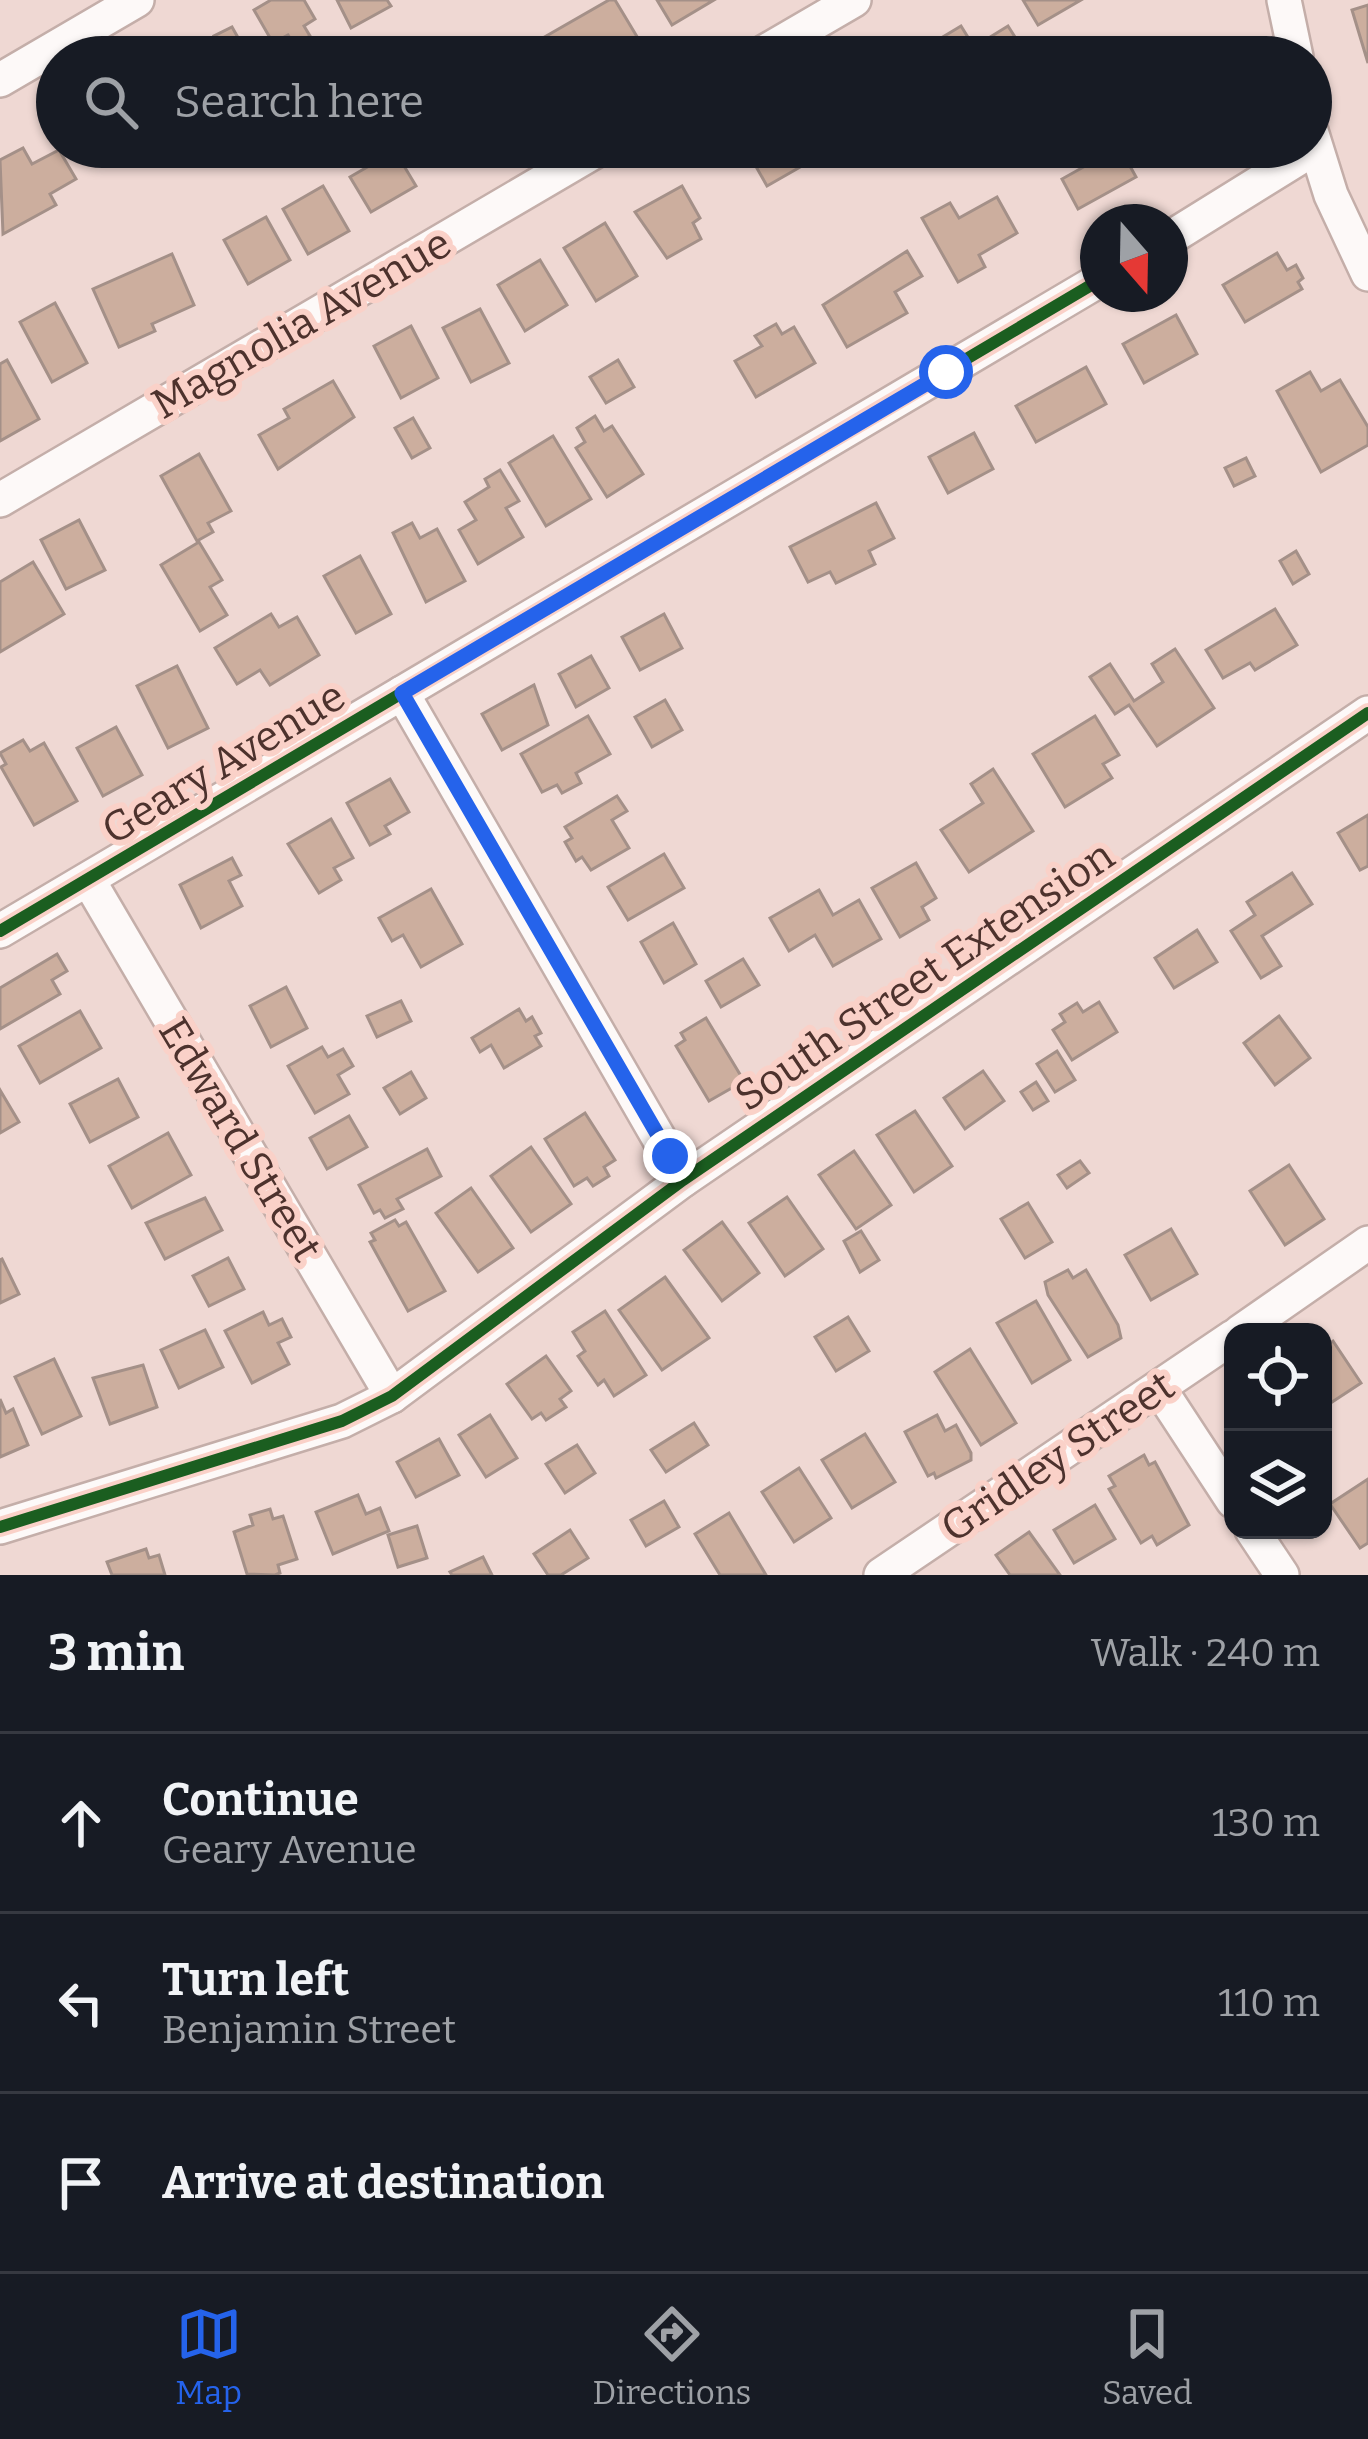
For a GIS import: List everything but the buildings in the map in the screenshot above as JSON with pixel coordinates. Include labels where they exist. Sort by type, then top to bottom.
[{"type":"street","points":[[75,36],[137,0]]},
{"type":"street","points":[[792,36],[854,0]]},
{"type":"street","points":[[1284,0],[1292,36]]},
{"type":"street","points":[[0,80],[36,59]]},
{"type":"street","name":"Magnolia Avenue","points":[[0,500],[566,168]]},
{"type":"street","points":[[1188,226],[1271,168]]},
{"type":"street","points":[[1325,168],[1368,274]]},
{"type":"street","name":"Geary Avenue","points":[[0,931],[1080,292]]},
{"type":"street","points":[[402,693],[683,1180]]},
{"type":"street","name":"South Street Extension","points":[[0,1527],[342,1421],[392,1396],[683,1180],[1368,713]]},
{"type":"street","name":"Edward Street","points":[[89,881],[392,1396]]},
{"type":"street","name":"Gridley Street","points":[[1252,1323],[1368,1243]]},
{"type":"street","name":"Gridley Street","points":[[881,1575],[1224,1342]]},
{"type":"street","points":[[1159,1388],[1224,1487]]},
{"type":"street","points":[[1258,1539],[1282,1575]]},
{"type":"cycle path","points":[[0,931],[1080,292]]},
{"type":"cycle path","points":[[0,1527],[342,1421],[392,1396],[683,1180],[1368,713]]},
{"type":"route","points":[[670,1156],[402,693],[946,372]]}]
